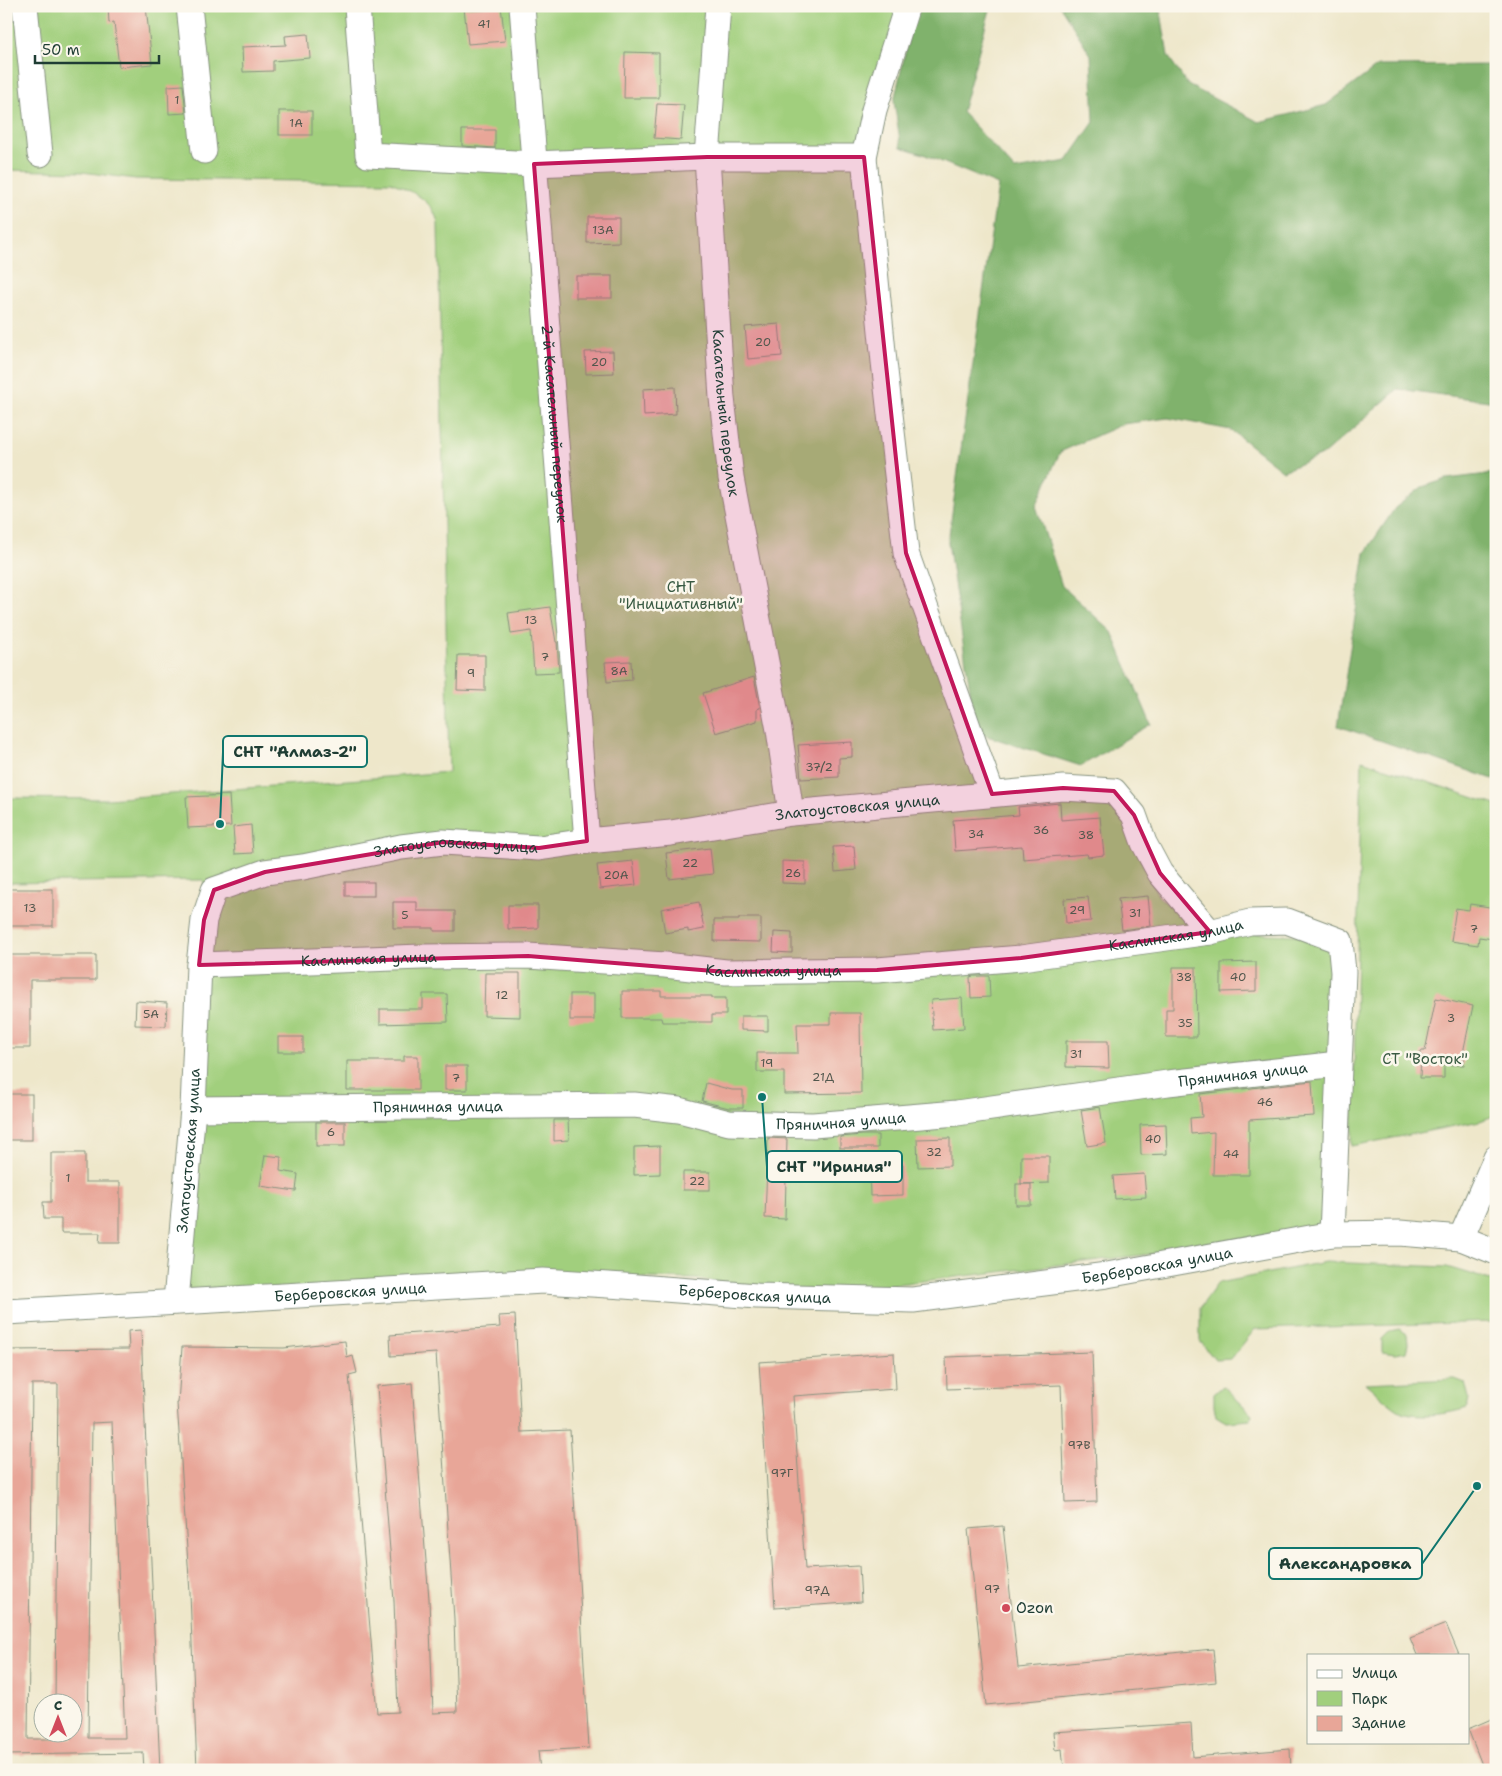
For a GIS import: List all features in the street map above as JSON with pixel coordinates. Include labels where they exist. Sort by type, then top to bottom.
[{"type":"street","points":[[25,6],[40,154]]},
{"type":"street","points":[[189,6],[204,151]]},
{"type":"street","points":[[357,6],[368,155],[534,164],[707,156],[864,157]]},
{"type":"street","name":"2-й Касательный переулок","points":[[522,6],[587,841]]},
{"type":"street","name":"Касательный переулок","points":[[718,6],[707,156],[722,398],[731,478],[780,730],[791,813]]},
{"type":"street","points":[[907,6],[874,110],[864,157],[884,362],[906,553],[992,794]]},
{"type":"street","name":"Златоустовская улица","points":[[176,1301],[193,1109],[199,965],[204,920],[214,890],[266,872],[303,867],[400,847],[443,842],[538,848],[671,833],[791,813],[1062,788],[1114,791],[1134,815],[1144,843],[1160,873],[1210,932]]},
{"type":"street","name":"Каслинская улица","points":[[199,965],[422,957],[528,956],[726,972],[877,970],[1021,958],[1210,932],[1250,922],[1288,921],[1340,942],[1343,972],[1338,1064]]},
{"type":"street","points":[[1332,1234],[1338,1064]]},
{"type":"street","name":"Пряничная улица","points":[[193,1109],[634,1105],[679,1110],[728,1123],[813,1125],[957,1113],[1168,1083],[1338,1064]]},
{"type":"street","points":[[1461,1238],[1496,1158]]},
{"type":"street","name":"Берберовская улица","points":[[6,1312],[543,1281],[757,1296],[913,1300],[1107,1275],[1332,1234],[1400,1233],[1461,1238],[1496,1252]]},
{"type":"highlighted area","points":[[707,157],[864,157],[906,553],[992,794],[1063,788],[1114,791],[1134,815],[1160,873],[1210,932],[1021,958],[877,970],[726,972],[528,956],[199,965],[204,920],[214,890],[265,872],[443,842],[539,848],[587,841],[534,164]]},
{"type":"green space","name":"СНТ \"Инициативный\"","points":[[6,6],[913,6],[879,115],[874,172],[912,552],[998,798],[1113,796],[1159,897],[1193,925],[1237,933],[1326,936],[1338,962],[1328,1233],[813,1294],[696,1279],[513,1275],[181,1296],[207,915],[204,880],[6,883],[6,798],[108,799],[449,772],[438,224],[432,209],[421,197],[391,182],[136,179],[82,172],[6,170]]},
{"type":"green space","points":[[916,6],[991,6],[962,112],[1015,170],[1067,161],[1094,122],[1091,55],[1060,6],[1160,6],[1168,56],[1188,85],[1259,122],[1326,105],[1378,66],[1496,65],[1496,402],[1398,389],[1324,454],[1283,471],[1231,430],[1168,418],[1123,424],[1060,452],[1036,506],[1062,586],[1112,632],[1151,724],[1081,766],[984,735],[977,737],[948,542],[998,185],[923,154],[901,147],[894,101]]},
{"type":"green space","points":[[1496,473],[1496,780],[1338,726],[1365,553],[1395,508],[1422,487],[1447,479]]},
{"type":"green space","name":"СТ \"Восток\"","points":[[1362,760],[1496,805],[1496,1115],[1480,1121],[1352,1146]]},
{"type":"green space","points":[[1325,1262],[1447,1267],[1496,1282],[1496,1322],[1255,1329],[1231,1359],[1215,1360],[1200,1341],[1200,1308],[1218,1283]]},
{"type":"green space","points":[[1399,1329],[1407,1334],[1408,1344],[1406,1352],[1395,1354],[1382,1352],[1382,1339],[1390,1331]]},
{"type":"green space","points":[[1455,1379],[1465,1383],[1469,1398],[1467,1408],[1426,1415],[1410,1414],[1398,1410],[1365,1383]]},
{"type":"green space","points":[[1223,1386],[1252,1414],[1250,1420],[1226,1422],[1216,1416],[1214,1394]]},
{"type":"building","points":[[108,6],[146,6],[152,64],[119,67],[114,22],[109,23]]},
{"type":"building","points":[[501,6],[505,41],[468,44],[464,8]]},
{"type":"building","points":[[308,34],[310,58],[273,61],[273,71],[243,72],[242,47],[286,45],[285,36]]},
{"type":"building","points":[[625,52],[659,53],[659,98],[624,98]]},
{"type":"building","points":[[183,85],[186,113],[169,114],[168,86]]},
{"type":"building","points":[[657,104],[684,105],[681,140],[654,138]]},
{"type":"building","points":[[279,111],[312,111],[312,135],[279,135]]},
{"type":"building","points":[[462,130],[495,130],[495,148],[462,146]]},
{"type":"building","points":[[587,217],[619,217],[619,242],[587,243]]},
{"type":"building","points":[[576,276],[612,276],[612,298],[576,298]]},
{"type":"building","points":[[779,324],[782,356],[748,359],[745,327]]},
{"type":"building","points":[[613,351],[614,373],[586,374],[585,352]]},
{"type":"building","points":[[675,387],[676,414],[644,416],[643,389]]},
{"type":"building","points":[[550,607],[557,642],[559,672],[534,673],[531,631],[511,634],[508,613]]},
{"type":"building","points":[[458,655],[485,655],[485,691],[457,690]]},
{"type":"building","points":[[631,661],[632,680],[607,682],[605,662]]},
{"type":"building","points":[[754,677],[760,708],[757,709],[757,721],[716,733],[703,693]]},
{"type":"building","points":[[852,742],[852,757],[839,758],[839,777],[801,779],[798,745]]},
{"type":"building","points":[[229,795],[231,826],[188,828],[186,797]]},
{"type":"building","points":[[1060,803],[1061,820],[1100,817],[1104,855],[1088,857],[1087,854],[1023,859],[1022,846],[955,851],[953,820],[1019,815],[1018,807]]},
{"type":"building","points":[[251,825],[253,853],[235,854],[233,827]]},
{"type":"building","points":[[854,846],[856,870],[835,872],[833,847]]},
{"type":"building","points":[[710,848],[713,874],[669,879],[666,853]]},
{"type":"building","points":[[633,861],[636,885],[600,889],[597,865]]},
{"type":"building","points":[[782,861],[805,862],[805,884],[782,883]]},
{"type":"building","points":[[345,882],[374,882],[374,896],[345,896]]},
{"type":"building","points":[[6,889],[53,889],[53,926],[6,926]]},
{"type":"building","points":[[1148,896],[1151,926],[1122,930],[1118,899]]},
{"type":"building","points":[[1088,897],[1091,921],[1066,923],[1064,899]]},
{"type":"building","points":[[393,902],[417,902],[417,911],[455,911],[455,931],[434,931],[434,928],[393,928]]},
{"type":"building","points":[[699,902],[704,929],[688,932],[688,929],[665,933],[661,909]]},
{"type":"building","points":[[1470,904],[1496,908],[1493,939],[1479,937],[1478,945],[1451,941],[1456,908],[1469,910]]},
{"type":"building","points":[[508,905],[538,905],[538,928],[508,929]]},
{"type":"building","points":[[739,918],[761,918],[761,942],[714,941],[714,920],[739,920]]},
{"type":"building","points":[[774,932],[792,933],[792,953],[773,952]]},
{"type":"building","points":[[6,955],[96,955],[96,980],[30,980],[30,1048],[6,1048]]},
{"type":"building","points":[[1256,962],[1256,991],[1221,992],[1221,963]]},
{"type":"building","points":[[1173,967],[1196,967],[1197,1037],[1166,1037],[1166,1009],[1173,1009]]},
{"type":"building","points":[[485,973],[520,973],[520,1017],[484,1016]]},
{"type":"building","points":[[989,976],[990,997],[971,998],[970,977]]},
{"type":"building","points":[[622,991],[661,991],[661,996],[712,996],[712,998],[726,998],[726,1015],[712,1015],[712,1022],[662,1022],[661,1018],[622,1018]]},
{"type":"building","points":[[423,994],[447,994],[448,1022],[380,1024],[380,1009],[423,1009]]},
{"type":"building","points":[[570,994],[594,994],[594,1020],[570,1020]]},
{"type":"building","points":[[962,998],[964,1028],[933,1030],[931,1000]]},
{"type":"building","points":[[1436,998],[1473,1006],[1464,1048],[1464,1065],[1444,1065],[1444,1078],[1420,1078],[1421,1051],[1425,1051]]},
{"type":"building","points":[[136,1001],[167,1003],[166,1026],[135,1025]]},
{"type":"building","points":[[831,1013],[860,1013],[861,1093],[784,1094],[784,1072],[757,1072],[757,1053],[798,1053],[797,1024],[831,1024]]},
{"type":"building","points":[[741,1016],[768,1016],[768,1031],[741,1030]]},
{"type":"building","points":[[278,1037],[303,1037],[303,1052],[278,1052]]},
{"type":"building","points":[[1066,1041],[1108,1041],[1109,1068],[1066,1067]]},
{"type":"building","points":[[404,1056],[418,1056],[418,1090],[347,1090],[347,1061],[404,1061]]},
{"type":"building","points":[[445,1066],[467,1066],[467,1090],[445,1090]]},
{"type":"building","points":[[1312,1081],[1314,1116],[1249,1120],[1249,1175],[1213,1175],[1214,1132],[1191,1134],[1190,1118],[1202,1117],[1200,1094]]},
{"type":"building","points":[[706,1083],[732,1090],[743,1090],[743,1108],[729,1108],[702,1101]]},
{"type":"building","points":[[6,1094],[32,1094],[32,1140],[6,1140]]},
{"type":"building","points":[[1100,1107],[1106,1143],[1087,1146],[1081,1110]]},
{"type":"building","points":[[554,1120],[568,1120],[569,1140],[554,1141]]},
{"type":"building","points":[[316,1122],[345,1122],[345,1146],[316,1146]]},
{"type":"building","points":[[1166,1124],[1167,1154],[1141,1155],[1140,1125]]},
{"type":"building","points":[[878,1135],[878,1148],[840,1148],[840,1137]]},
{"type":"building","points":[[768,1138],[787,1139],[785,1219],[765,1218]]},
{"type":"building","points":[[950,1138],[950,1166],[918,1167],[917,1139]]},
{"type":"building","points":[[660,1146],[660,1174],[634,1175],[634,1147]]},
{"type":"building","points":[[51,1153],[85,1153],[85,1182],[120,1182],[120,1243],[99,1243],[100,1233],[61,1233],[61,1219],[44,1219],[43,1202],[51,1202]]},
{"type":"building","points":[[265,1155],[281,1157],[280,1171],[298,1174],[296,1191],[260,1186]]},
{"type":"building","points":[[1021,1156],[1049,1156],[1049,1183],[1021,1184]]},
{"type":"building","points":[[903,1164],[903,1195],[870,1196],[869,1165]]},
{"type":"building","points":[[683,1172],[710,1172],[710,1190],[683,1190]]},
{"type":"building","points":[[1144,1174],[1146,1197],[1115,1199],[1113,1176]]},
{"type":"building","points":[[1016,1184],[1031,1184],[1031,1205],[1016,1205]]},
{"type":"building","points":[[515,1315],[521,1432],[570,1430],[589,1748],[538,1751],[540,1770],[197,1770],[190,1593],[177,1403],[182,1347],[284,1348],[345,1341],[347,1358],[353,1356],[357,1373],[349,1375],[377,1713],[398,1712],[394,1601],[377,1386],[412,1383],[429,1599],[433,1713],[457,1712],[454,1619],[436,1353],[391,1356],[390,1335],[500,1327],[499,1316]]},
{"type":"building","points":[[141,1330],[160,1770],[144,1770],[143,1753],[6,1755],[6,1350],[129,1349],[128,1331]],"holes":[[[32,1384],[58,1384],[55,1694],[82,1694],[82,1744],[32,1744],[32,1739],[28,1739]],[[112,1422],[125,1738],[88,1738],[92,1423]]]},
{"type":"building","points":[[1092,1352],[1097,1502],[1065,1503],[1061,1385],[947,1389],[946,1357]]},
{"type":"building","points":[[894,1353],[896,1389],[793,1396],[805,1569],[859,1566],[861,1602],[775,1608],[759,1362]]},
{"type":"building","points":[[1003,1526],[1018,1668],[1213,1649],[1216,1682],[986,1705],[968,1529]]},
{"type":"building","points":[[1446,1624],[1459,1654],[1417,1654],[1410,1638]]},
{"type":"building","points":[[1496,1717],[1496,1770],[1484,1770],[1470,1734],[1470,1728]]},
{"type":"building","points":[[1191,1723],[1193,1757],[1290,1749],[1291,1770],[1064,1770],[1062,1749],[1055,1750],[1053,1732]]},
{"type":"place","name":"СНТ \"Алмаз-2\"","points":[[220,824]]},
{"type":"place","name":"СНТ \"Ириния\"","points":[[762,1097]]},
{"type":"place","name":"Александровка","points":[[1477,1486]]},
{"type":"place","name":"Ozon","points":[[1006,1608]]}]
